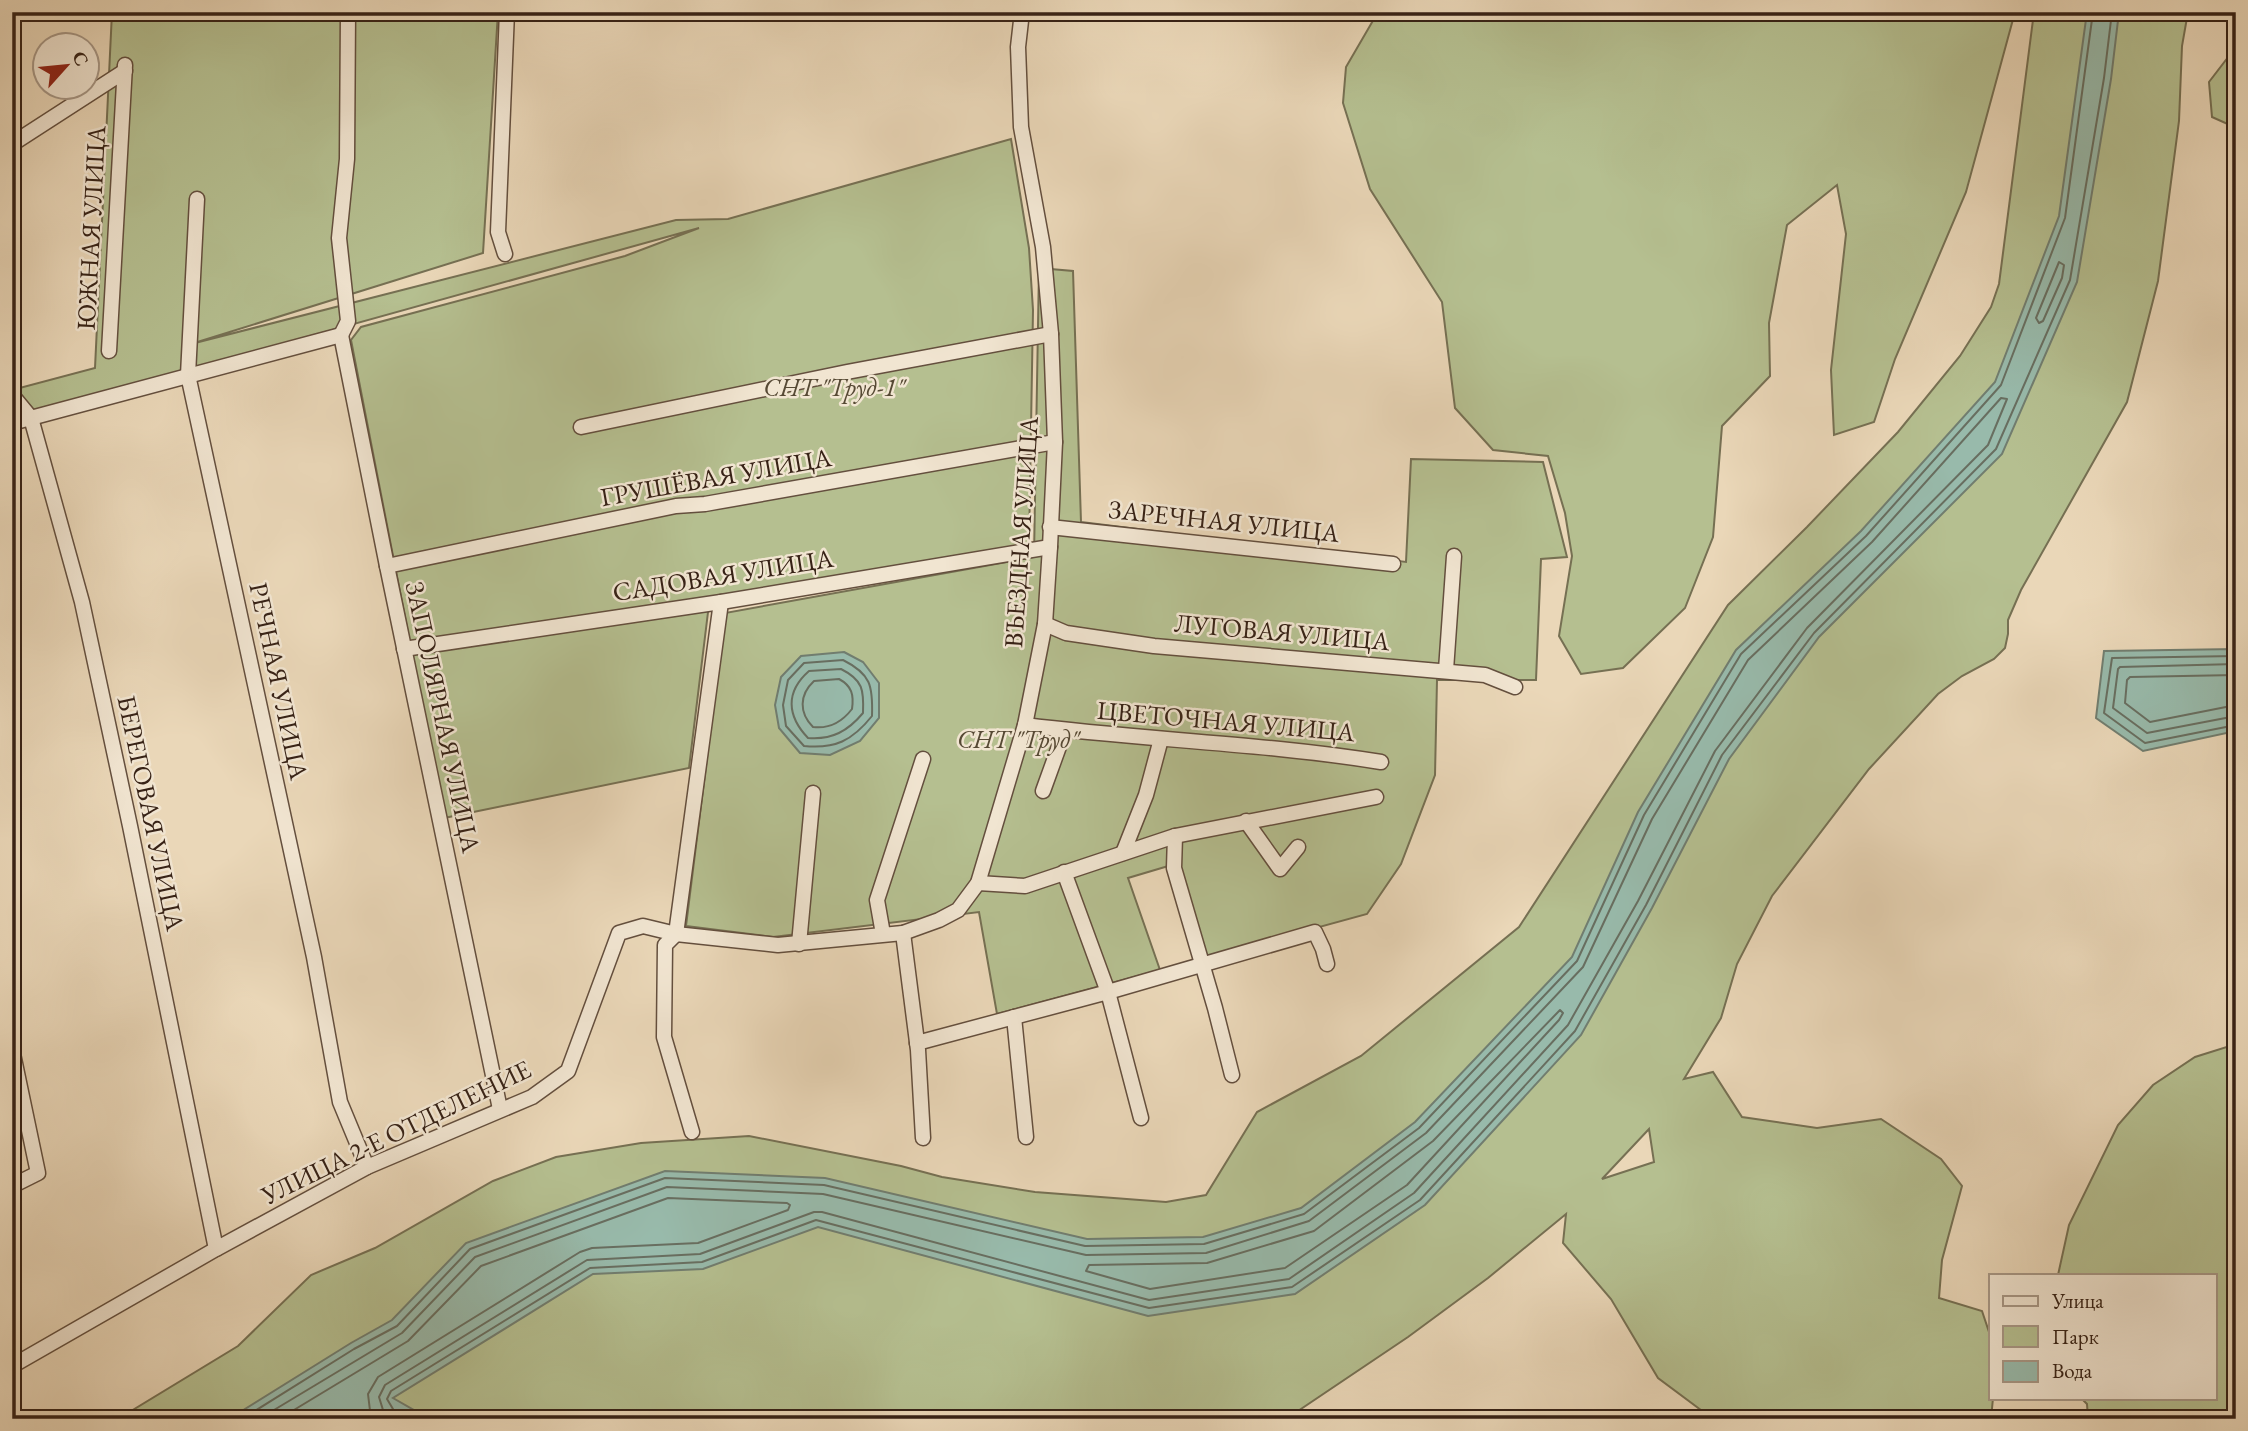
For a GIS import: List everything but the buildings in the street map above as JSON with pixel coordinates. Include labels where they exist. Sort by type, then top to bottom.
[{"type":"street","name":"ЗАПОЛЯРНАЯ УЛИЦА","points":[[348,12],[347,159],[339,238],[348,321],[341,335],[500,1109]]},
{"type":"street","points":[[505,254],[498,232],[507,12]]},
{"type":"street","name":"ВЪЕЗДНАЯ УЛИЦА","points":[[903,933],[958,910],[978,883],[1025,725],[1045,624],[1055,442],[1051,334],[1043,247],[1021,127],[1018,47],[1022,12]]},
{"type":"street","name":"ЮЖНАЯ УЛИЦА","points":[[12,144],[125,68],[108,351]]},
{"type":"street","name":"РЕЧНАЯ УЛИЦА","points":[[197,199],[188,375],[314,957],[341,1102],[367,1167]]},
{"type":"street","points":[[581,427],[847,372],[1051,334]]},
{"type":"street","points":[[12,423],[341,335]]},
{"type":"street","name":"БЕРЕГОВАЯ УЛИЦА","points":[[12,395],[31,418],[82,602],[216,1250]]},
{"type":"street","name":"ГРУШЁВАЯ УЛИЦА","points":[[387,566],[676,506],[705,504],[1055,442]]},
{"type":"street","name":"ЗАРЕЧНАЯ УЛИЦА","points":[[1050,527],[1393,564]]},
{"type":"street","name":"САДОВАЯ УЛИЦА","points":[[404,649],[721,602],[1050,547]]},
{"type":"street","points":[[1446,670],[1454,556]]},
{"type":"street","points":[[692,1132],[664,1037],[665,945],[676,934],[721,602]]},
{"type":"street","name":"ЛУГОВАЯ УЛИЦА","points":[[1045,624],[1066,633],[1154,646],[1485,675],[1514,687]]},
{"type":"street","name":"ЦВЕТОЧНАЯ УЛИЦА","points":[[1025,725],[1320,752],[1381,762]]},
{"type":"street","points":[[1043,791],[1065,730]]},
{"type":"street","points":[[1123,853],[1146,795],[1161,739]]},
{"type":"street","points":[[883,934],[877,900],[923,759]]},
{"type":"street","points":[[799,944],[813,793]]},
{"type":"street","points":[[978,883],[1025,886],[1175,836],[1376,797]]},
{"type":"street","points":[[1246,821],[1280,869],[1298,847]]},
{"type":"street","points":[[1175,836],[1174,868],[1232,1075]]},
{"type":"street","points":[[1064,872],[1108,992],[1141,1118]]},
{"type":"street","name":"УЛИЦА 2-Е ОТДЕЛЕНИЕ","points":[[12,1366],[367,1167],[532,1097],[568,1072],[619,933],[643,926],[676,934],[778,945],[903,933]]},
{"type":"street","points":[[917,1043],[1108,992],[1315,932],[1327,964]]},
{"type":"street","points":[[903,933],[917,1043],[923,1138]]},
{"type":"street","points":[[1014,1017],[1026,1137]]},
{"type":"street","points":[[12,1049],[38,1173],[12,1186]]},
{"type":"green space","name":"СНТ \"Труд-1\"","points":[[112,12],[498,12],[483,253],[191,344],[676,220],[728,219],[1011,139],[1029,248],[1033,310],[1029,546],[709,604],[689,768],[444,818],[351,340],[361,327],[625,256],[699,228],[12,419],[12,390],[95,368]]},
{"type":"green space","points":[[1378,12],[2015,12],[1966,192],[1895,359],[1874,422],[1834,435],[1831,370],[1846,234],[1837,185],[1787,225],[1769,323],[1770,376],[1722,426],[1713,537],[1685,608],[1623,668],[1581,674],[1559,636],[1572,556],[1565,513],[1548,456],[1493,450],[1455,408],[1442,302],[1370,189],[1343,103],[1346,67]]},
{"type":"green space","points":[[2034,12],[2188,12],[2182,46],[2179,121],[2158,281],[2127,402],[2021,590],[2008,620],[2005,648],[1994,659],[1962,676],[1938,694],[1869,769],[1772,896],[1737,964],[1721,1018],[1684,1079],[1713,1072],[1742,1117],[1817,1128],[1881,1119],[1941,1159],[1962,1186],[1942,1260],[1939,1298],[1982,1311],[1989,1332],[1989,1400],[1993,1400],[1991,1419],[1713,1419],[1658,1378],[1611,1299],[1563,1243],[1566,1214],[1488,1278],[1408,1337],[1286,1419],[118,1419],[238,1346],[311,1275],[375,1248],[493,1181],[556,1157],[641,1143],[749,1136],[901,1166],[942,1177],[1035,1192],[1166,1202],[1206,1195],[1257,1112],[1361,1056],[1519,927],[1728,605],[1898,432],[1960,356],[1991,307],[1999,284]],"holes":[[[1649,1129],[1654,1162],[1602,1179]]]},
{"type":"green space","points":[[2236,51],[2236,126],[2232,126],[2212,117],[2209,82]]},
{"type":"green space","name":"СНТ \"Труд\"","points":[[1039,268],[1073,271],[1081,522],[1406,562],[1411,459],[1543,462],[1567,557],[1541,559],[1536,680],[1437,680],[1435,775],[1401,864],[1367,914],[1206,958],[1175,864],[1128,878],[1160,970],[997,1014],[979,912],[773,937],[686,926],[725,613],[1034,557]]},
{"type":"green space","points":[[2236,1044],[2236,1419],[2088,1419],[2087,1404],[2083,1400],[2216,1400],[2216,1274],[2058,1274],[2069,1225],[2118,1125],[2153,1085],[2195,1057]]},
{"type":"water","points":[[2087,12],[2119,12],[2111,79],[2077,282],[2002,454],[1819,637],[1729,759],[1652,908],[1581,1035],[1425,1205],[1295,1294],[1148,1316],[818,1227],[703,1269],[593,1274],[393,1398],[412,1409],[391,1419],[229,1419],[392,1320],[466,1243],[665,1171],[825,1178],[1087,1239],[1203,1237],[1301,1208],[1415,1122],[1572,957],[1638,812],[1736,650],[1861,531],[1995,382],[2059,216]]},
{"type":"water","points":[[2236,649],[2236,731],[2143,751],[2096,718],[2104,651]]},
{"type":"water","points":[[844,652],[863,662],[879,683],[879,718],[860,741],[830,755],[800,753],[779,728],[775,705],[781,677],[801,656]]}]
